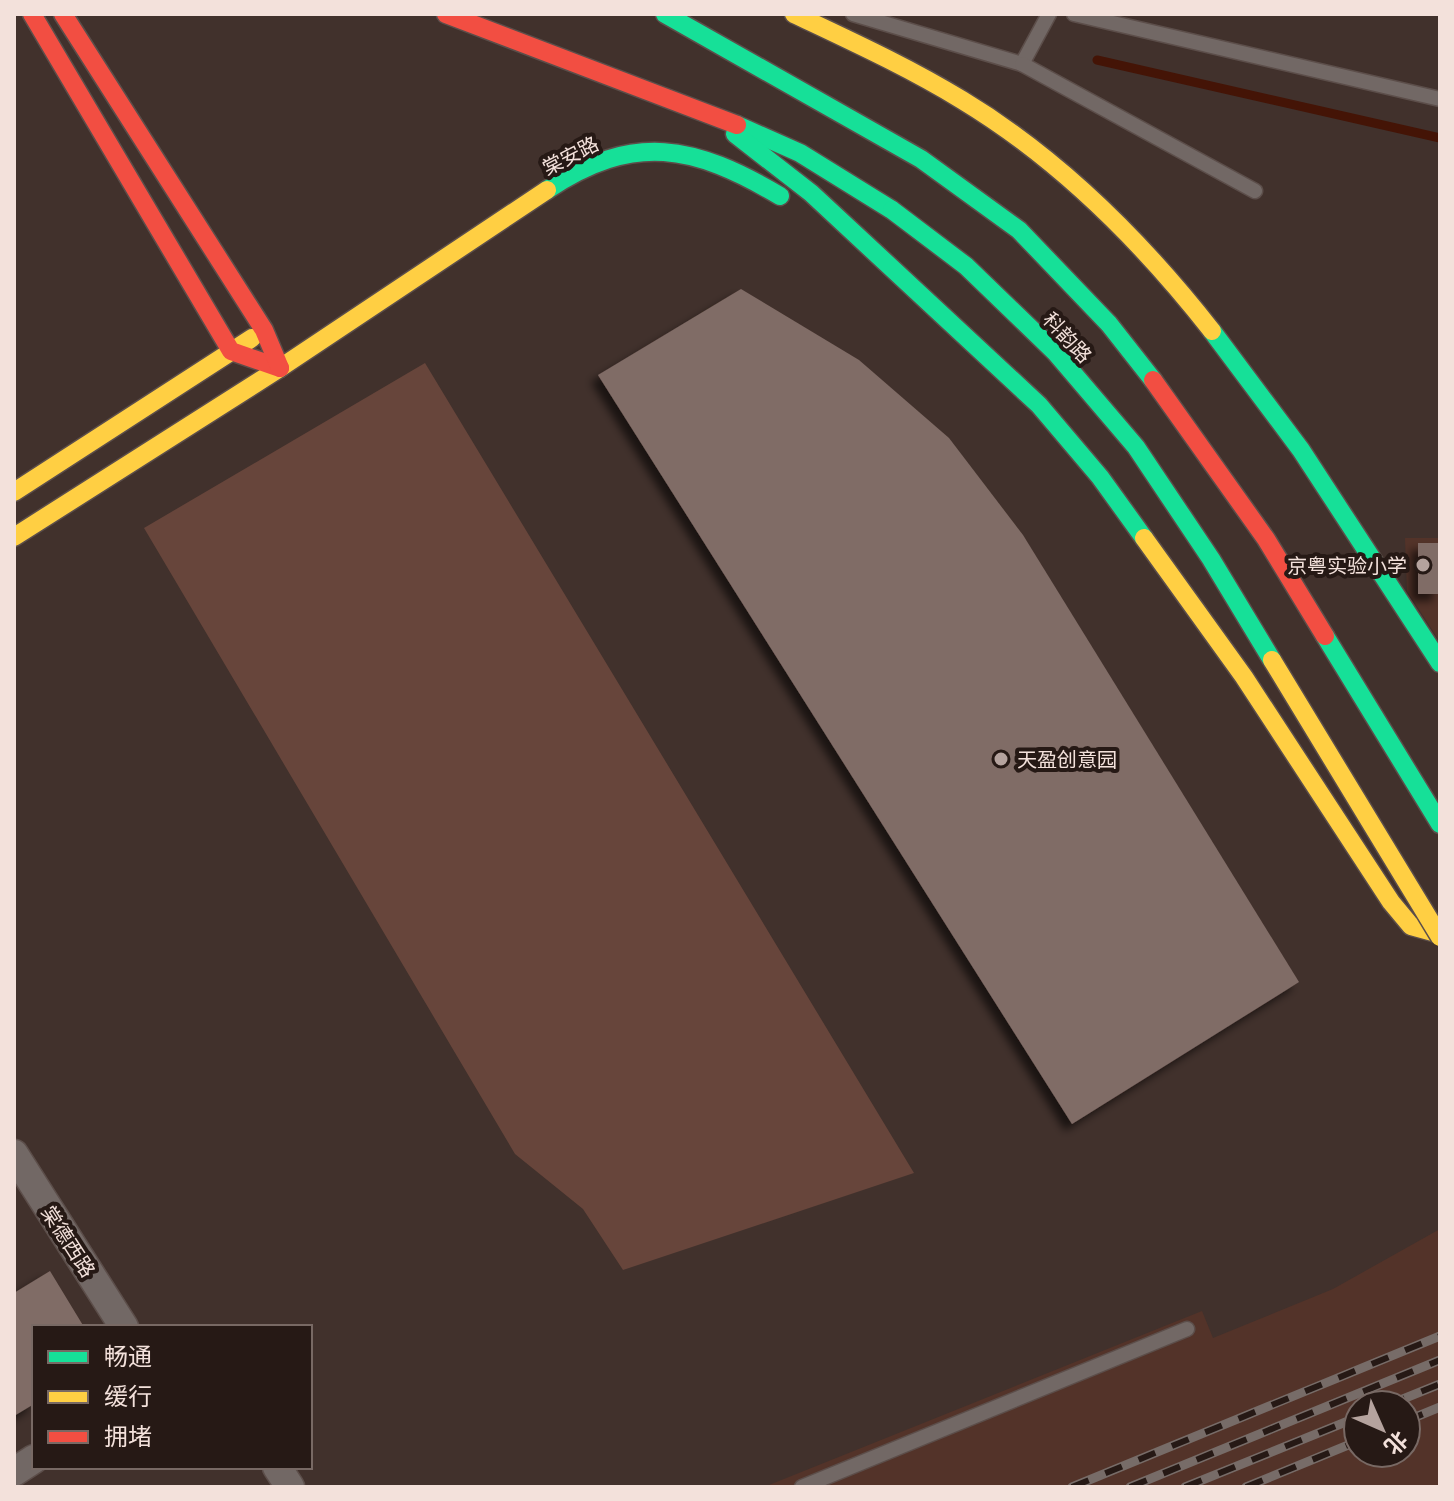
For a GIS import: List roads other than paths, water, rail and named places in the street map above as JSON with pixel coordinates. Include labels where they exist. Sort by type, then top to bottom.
[{"type":"main road","points":[[32,14],[231,351],[280,368]]},
{"type":"main road","points":[[63,14],[264,330],[280,368]]},
{"type":"main road","name":"科韵路","points":[[446,14],[703,110],[800,153],[892,210],[966,266],[1055,352],[1136,447],[1211,559],[1440,936]]},
{"type":"main road","name":"科韵路","points":[[665,14],[921,159],[1019,230],[1118,335],[1170,402],[1266,539],[1440,824]]},
{"type":"main road","points":[[803,15],[936,83],[1015,135],[1061,172],[1127,234],[1188,301],[1244,372],[1327,487],[1440,663]]},
{"type":"main road","points":[[703,110],[811,193],[1039,405],[1100,477],[1244,677],[1391,902],[1411,926],[1440,936]]},
{"type":"main road","name":"棠安路","points":[[14,537],[280,368],[568,176],[607,158],[644,151],[693,154],[738,170],[899,273]]},
{"type":"main road","points":[[14,492],[264,330]]},
{"type":"street","name":"棠德西路","points":[[14,1154],[123,1325]]},
{"type":"street","points":[[14,1472],[32,1460]]},
{"type":"street","points":[[278,1469],[290,1487]]},
{"type":"lane","points":[[853,14],[1022,64],[1255,191]]},
{"type":"lane","points":[[1022,64],[1049,14]]},
{"type":"lane","points":[[1074,14],[1440,99]]},
{"type":"lane","points":[[802,1487],[1187,1329]]},
{"type":"waterway","points":[[1097,60],[1440,138]]},
{"type":"railway","points":[[1072,1487],[1440,1336]]},
{"type":"railway","points":[[1130,1487],[1440,1360]]},
{"type":"railway","points":[[1422,1391],[1440,1384]]},
{"type":"railway","points":[[1422,1414],[1440,1407]]},
{"type":"railway","points":[[1185,1487],[1342,1423]]},
{"type":"railway","points":[[1246,1487],[1342,1448]]},
{"type":"place","name":"京粤实验小学","points":[[1423,565]]},
{"type":"place","name":"天盈创意园","points":[[1001,759]]}]
